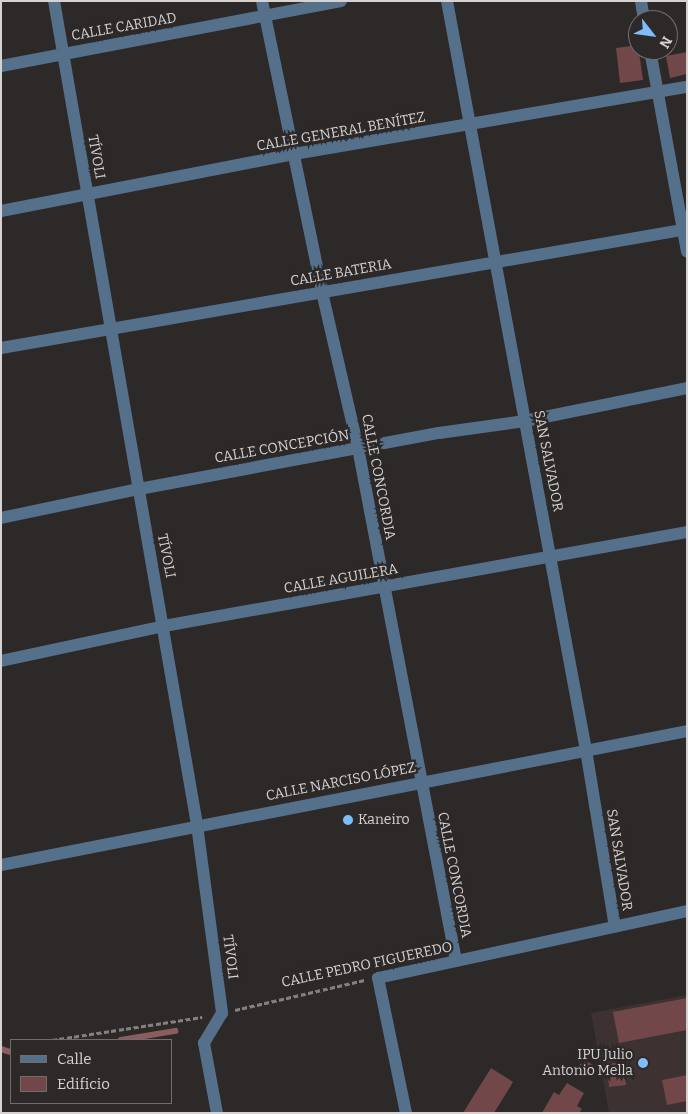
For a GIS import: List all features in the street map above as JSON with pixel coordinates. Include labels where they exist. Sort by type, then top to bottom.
[{"type":"street","name":"TÍVOLI","points":[[54,1],[164,626],[197,825],[222,1013]]},
{"type":"street","name":"CALLE CONCORDIA","points":[[262,1],[322,292],[358,448],[420,783],[456,961]]},
{"type":"street","name":"CALLE CARIDAD","points":[[1,66],[341,1]]},
{"type":"street","name":"SAN SALVADOR","points":[[447,1],[586,750],[615,927]]},
{"type":"street","points":[[652,60],[685,229],[687,252]]},
{"type":"street","name":"CALLE GENERAL BENÍTEZ","points":[[1,211],[294,154],[687,87]]},
{"type":"street","name":"CALLE BATERIA","points":[[1,348],[685,229]]},
{"type":"street","name":"CALLE CONCEPCIÓN","points":[[1,518],[139,488],[439,433],[525,421],[687,388]]},
{"type":"street","name":"CALLE AGUILERA","points":[[1,661],[164,626],[687,532]]},
{"type":"street","name":"CALLE NARCISO LÓPEZ","points":[[1,865],[197,825],[687,731]]},
{"type":"street","name":"CALLE PEDRO FIGUEREDO","points":[[378,978],[687,911]]},
{"type":"street","points":[[378,978],[406,1113]]},
{"type":"street","points":[[217,1113],[204,1043],[222,1013]]},
{"type":"path","name":"CALLE PEDRO FIGUEREDO","points":[[59,1039],[176,1023],[378,978]]},
{"type":"shaded area","name":"IPU Julio Antonio Mella","points":[[687,995],[687,1113],[609,1113],[591,1013]]},
{"type":"building","points":[[628,46],[628,60],[640,60],[643,80],[620,83],[616,48]]},
{"type":"building","points":[[687,52],[687,74],[670,78],[667,60],[678,60],[678,54]]},
{"type":"building","points":[[687,998],[687,1030],[619,1043],[613,1012]]},
{"type":"building","points":[[583,1059],[593,1065],[587,1076],[577,1070]]},
{"type":"building","points":[[624,1062],[626,1085],[609,1087],[607,1064]]},
{"type":"building","points":[[491,1068],[513,1082],[494,1113],[463,1113]]},
{"type":"building","points":[[687,1075],[687,1101],[667,1105],[662,1080]]},
{"type":"building","points":[[567,1083],[584,1093],[577,1106],[582,1109],[579,1113],[542,1113],[554,1092],[559,1095]]},
{"type":"waterway","points":[[127,1039],[175,1031]]},
{"type":"waterway","points":[[1,1049],[10,1052]]},
{"type":"place","name":"Kaneiro","points":[[348,820]]},
{"type":"place","name":"IPU Julio Antonio Mella","points":[[643,1063]]}]
